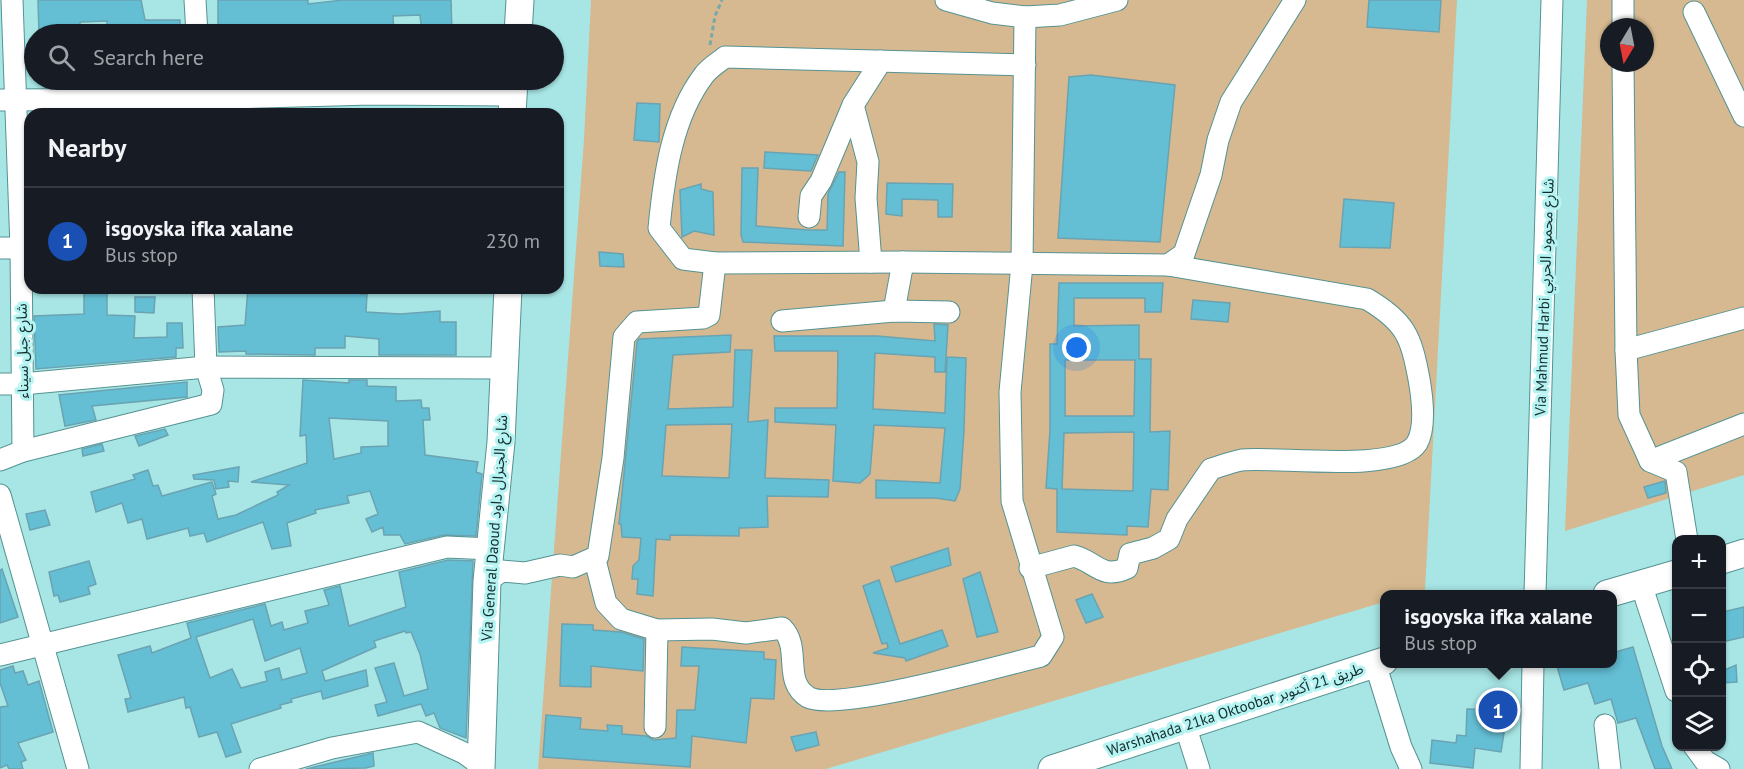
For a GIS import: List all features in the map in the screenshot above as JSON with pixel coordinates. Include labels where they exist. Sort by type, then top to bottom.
[{"type":"main road","points":[[519,24],[520,0]]},
{"type":"main road","name":"Via General Daoud شارع الجنرال داود","points":[[481,767],[487,581],[508,294]]},
{"type":"main road","points":[[1726,559],[1744,553]]},
{"type":"main road","points":[[1617,591],[1672,575]]},
{"type":"main road","name":"Warshahada 21ka Oktoobar طريق 21 أكتوبر","points":[[1052,769],[1102,762],[1185,725],[1380,662]]},
{"type":"street","name":"شارع جبل سيناء","points":[[12,0],[7,100],[17,248],[23,451]]},
{"type":"street","points":[[195,0],[196,24]]},
{"type":"street","points":[[946,0],[992,14],[1025,17],[1060,15],[1117,0]]},
{"type":"street","points":[[1168,265],[1184,254],[1211,175],[1218,140],[1231,102],[1295,0]]},
{"type":"street","name":"Via Mahmud Harbi شارع محمود الحربي","points":[[1535,590],[1552,0]]},
{"type":"street","points":[[1623,0],[1623,18]]},
{"type":"street","points":[[1694,12],[1744,116]]},
{"type":"street","points":[[595,560],[606,603],[621,619],[657,630],[712,629],[746,633],[782,628],[789,636],[794,650],[792,671],[798,686],[809,697],[821,700],[873,695],[1041,656],[1053,637],[1030,568],[1012,501],[1010,392],[1022,264],[1025,17]]},
{"type":"street","points":[[1024,66],[725,57],[705,72],[687,103],[664,177],[659,228],[682,259],[715,263],[903,262],[1168,265],[1367,299],[1389,312],[1406,329],[1413,349],[1421,393],[1421,424],[1417,443],[1409,450],[1356,462],[1242,460],[1211,469],[1177,519],[1169,540],[1153,548],[1130,554],[1127,568],[1116,573],[1095,569],[1074,556],[1030,568]]},
{"type":"street","points":[[809,217],[811,196],[824,175],[853,105],[881,61]]},
{"type":"street","points":[[1623,72],[1626,350],[1629,415],[1650,461],[1676,472],[1686,535]]},
{"type":"street","points":[[7,100],[371,94],[513,96]]},
{"type":"street","points":[[853,105],[868,162],[866,198],[871,262]]},
{"type":"street","points":[[894,311],[903,262]]},
{"type":"street","points":[[487,581],[501,571],[525,573],[560,566],[573,567],[595,560],[598,556],[613,458],[624,336],[637,322],[703,318],[709,315],[715,263]]},
{"type":"street","points":[[0,460],[23,451],[211,404],[213,390],[206,367],[203,294]]},
{"type":"street","points":[[782,321],[894,311],[949,312]]},
{"type":"street","points":[[1626,350],[1744,318]]},
{"type":"street","points":[[0,384],[22,384],[206,367],[504,368]]},
{"type":"street","points":[[1650,461],[1744,424]]},
{"type":"street","points":[[0,495],[78,769]]},
{"type":"street","points":[[0,656],[43,643],[447,547],[491,549]]},
{"type":"street","points":[[1641,584],[1672,676]]},
{"type":"street","points":[[655,727],[657,630]]},
{"type":"street","points":[[1381,668],[1401,747],[1411,769]]},
{"type":"street","points":[[1531,769],[1533,668]]},
{"type":"street","points":[[1605,724],[1610,769]]},
{"type":"street","points":[[1185,725],[1199,769]]},
{"type":"street","points":[[260,769],[332,748],[417,732],[464,753],[481,767]]},
{"type":"street","points":[[1698,751],[1705,761],[1719,769]]},
{"type":"path","points":[[705,72],[715,16],[722,0]]},
{"type":"shaded area","points":[[591,0],[1457,0],[1425,590],[1380,590],[1380,603],[826,769],[538,769],[584,139]]},
{"type":"shaded area","points":[[1587,0],[1744,0],[1744,475],[1565,531]]},
{"type":"building","points":[[38,0],[141,0],[145,20],[180,20],[180,24],[107,24],[107,21],[80,22],[80,24],[39,24]]},
{"type":"building","points":[[218,0],[308,0],[308,4],[343,0],[451,0],[452,24],[421,24],[420,15],[393,16],[393,24],[218,24]]},
{"type":"building","points":[[1369,0],[1441,0],[1439,32],[1367,27]]},
{"type":"building","points":[[1091,75],[1175,85],[1160,242],[1058,238],[1069,77]]},
{"type":"building","points":[[637,103],[660,104],[659,142],[634,140]]},
{"type":"building","points":[[765,152],[818,155],[811,171],[764,168]]},
{"type":"building","points":[[742,168],[758,168],[756,226],[808,230],[827,230],[828,194],[839,172],[845,172],[843,246],[743,242],[741,235]]},
{"type":"building","points":[[887,183],[953,184],[952,217],[938,217],[938,200],[902,199],[902,216],[886,214]]},
{"type":"building","points":[[701,184],[701,189],[713,192],[714,235],[694,231],[682,237],[680,190]]},
{"type":"building","points":[[1344,199],[1394,203],[1390,248],[1340,247]]},
{"type":"building","points":[[599,252],[623,254],[624,267],[600,266]]},
{"type":"building","points":[[1059,283],[1163,283],[1161,312],[1145,312],[1145,298],[1074,298],[1074,326],[1139,325],[1139,359],[1151,359],[1150,432],[1170,431],[1168,490],[1151,489],[1148,527],[1127,526],[1127,535],[1057,532],[1057,489],[1046,488],[1050,430],[1050,344],[1057,344]],"holes":[[[1065,360],[1135,360],[1134,416],[1065,416]],[[1134,432],[1133,491],[1062,489],[1064,433]]]},
{"type":"building","points":[[84,294],[107,294],[107,315],[135,316],[134,338],[167,337],[167,323],[182,323],[183,348],[176,348],[176,357],[36,369],[34,316],[84,314]]},
{"type":"building","points":[[248,294],[367,294],[366,312],[400,314],[440,311],[440,322],[456,322],[456,355],[379,355],[379,339],[345,336],[345,348],[315,348],[315,355],[246,354],[246,351],[219,352],[218,327],[245,325]]},
{"type":"building","points":[[135,297],[155,297],[154,313],[135,312]]},
{"type":"building","points":[[1193,300],[1230,303],[1228,322],[1191,319]]},
{"type":"building","points":[[934,324],[948,325],[945,372],[935,372],[935,357],[875,353],[873,409],[945,413],[947,357],[966,358],[960,489],[955,501],[936,498],[876,498],[876,480],[940,483],[945,428],[874,425],[870,474],[860,483],[833,481],[836,425],[775,422],[775,408],[837,408],[838,351],[775,351],[774,336],[877,336],[935,341]]},
{"type":"building","points":[[731,335],[730,352],[673,355],[668,409],[733,407],[735,350],[752,350],[748,422],[768,420],[765,478],[829,480],[828,497],[767,496],[768,527],[739,528],[739,536],[670,535],[670,540],[656,539],[653,596],[637,594],[638,579],[632,579],[633,566],[639,560],[641,538],[622,537],[621,524],[619,524],[639,339]],"holes":[[[732,424],[729,478],[662,476],[666,425]]]},
{"type":"building","points":[[303,380],[349,383],[349,380],[367,380],[367,386],[396,387],[396,401],[421,400],[422,408],[429,408],[430,420],[423,420],[425,455],[478,462],[476,472],[482,474],[476,536],[444,535],[405,544],[400,535],[384,535],[383,527],[372,532],[366,519],[378,514],[370,491],[347,496],[349,503],[315,510],[316,513],[287,523],[291,546],[272,549],[263,522],[207,542],[204,533],[190,536],[188,528],[147,539],[142,519],[128,523],[122,503],[96,512],[91,492],[135,479],[133,475],[148,470],[153,486],[158,485],[162,496],[212,482],[216,494],[212,496],[218,519],[236,515],[278,495],[277,492],[289,485],[251,482],[307,463],[306,435],[300,436]],"holes":[[[329,418],[388,421],[388,446],[361,447],[361,453],[334,459]]]},
{"type":"building","points":[[187,382],[187,397],[92,406],[96,420],[65,426],[59,395]]},
{"type":"building","points":[[165,429],[168,435],[139,446],[135,436]]},
{"type":"building","points":[[102,444],[104,451],[83,456],[82,449]]},
{"type":"building","points":[[239,467],[238,482],[228,481],[229,487],[216,489],[214,480],[194,479],[193,475]]},
{"type":"building","points":[[1665,481],[1666,493],[1648,498],[1644,487]]},
{"type":"building","points":[[45,510],[50,525],[30,530],[26,514]]},
{"type":"building","points":[[948,548],[951,565],[896,582],[891,567]]},
{"type":"building","points":[[448,560],[473,561],[466,738],[440,728],[434,713],[426,716],[421,704],[378,716],[375,705],[387,702],[375,668],[394,663],[404,696],[428,689],[420,654],[411,632],[406,633],[405,631],[374,641],[376,647],[322,671],[325,681],[366,670],[368,686],[323,699],[321,691],[291,699],[292,702],[280,705],[281,708],[231,724],[241,752],[226,757],[217,732],[199,737],[190,707],[186,708],[184,697],[128,712],[125,699],[131,698],[118,655],[150,646],[152,653],[191,638],[187,623],[265,604],[271,626],[282,622],[284,630],[308,623],[305,611],[329,605],[324,590],[340,586],[349,626],[406,607],[399,572]],"holes":[[[253,619],[265,661],[300,648],[307,673],[282,680],[279,668],[265,672],[267,681],[241,688],[232,669],[210,678],[196,637]]]},
{"type":"building","points":[[89,561],[96,584],[88,587],[90,594],[60,602],[58,595],[54,596],[49,572]]},
{"type":"building","points":[[2,569],[18,617],[0,623],[0,570]]},
{"type":"building","points":[[980,572],[998,632],[977,637],[963,579]]},
{"type":"building","points":[[879,580],[900,644],[942,630],[948,646],[906,661],[905,658],[873,653],[888,648],[887,643],[882,644],[863,586]]},
{"type":"building","points":[[1092,594],[1103,617],[1086,623],[1076,600]]},
{"type":"building","points":[[1744,607],[1744,637],[1726,641],[1726,611]]},
{"type":"building","points":[[562,624],[593,625],[593,630],[621,632],[644,639],[643,671],[591,666],[591,687],[560,686]]},
{"type":"building","points":[[682,647],[764,652],[764,659],[776,660],[774,699],[751,698],[746,743],[692,736],[690,767],[543,757],[546,715],[581,718],[580,729],[608,731],[607,725],[622,726],[622,734],[646,736],[654,740],[676,738],[677,710],[695,710],[699,666],[681,666]]},
{"type":"building","points":[[1633,647],[1662,746],[1672,769],[1655,769],[1636,718],[1618,723],[1611,699],[1595,704],[1588,683],[1564,690],[1557,668],[1617,668],[1617,652]]},
{"type":"building","points":[[1736,665],[1737,682],[1726,683],[1726,669]]},
{"type":"building","points":[[13,666],[15,673],[23,671],[28,685],[39,681],[53,732],[18,743],[26,760],[21,762],[23,769],[9,769],[7,765],[0,768],[0,707],[8,706],[0,683],[0,670]]},
{"type":"building","points":[[1467,709],[1498,710],[1497,732],[1504,733],[1501,752],[1475,748],[1473,768],[1430,763],[1432,740],[1456,743],[1457,735],[1466,736]]},
{"type":"building","points":[[816,732],[819,745],[796,751],[791,737]]},
{"type":"building","points":[[373,753],[374,766],[366,768],[306,769]]},
{"type":"place","name":"isgoyska ifka xalane","points":[[1498,710]]}]
